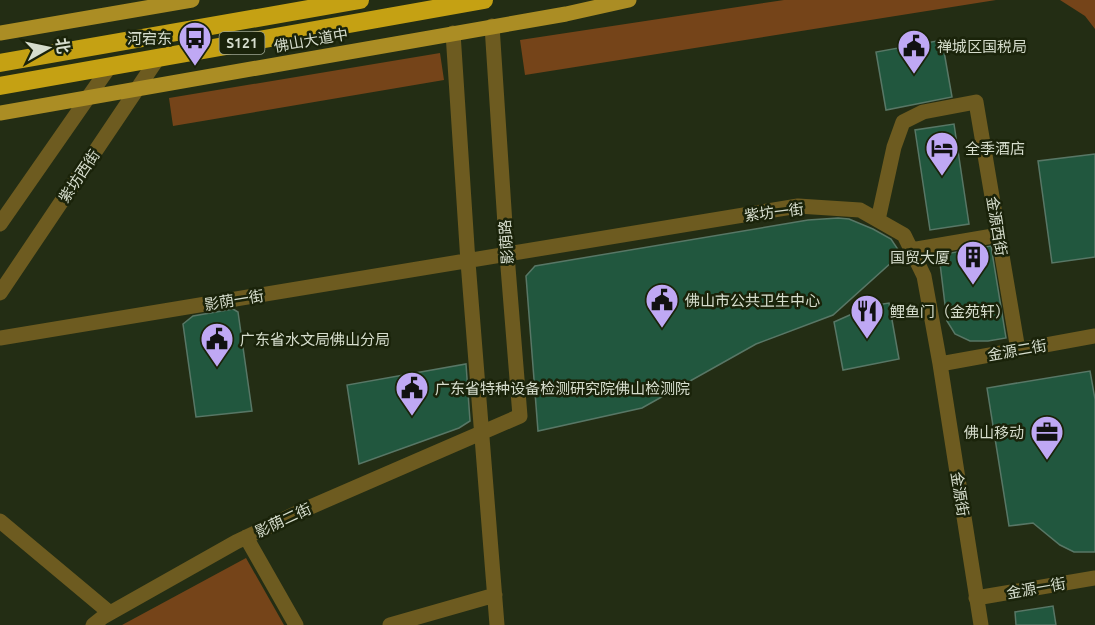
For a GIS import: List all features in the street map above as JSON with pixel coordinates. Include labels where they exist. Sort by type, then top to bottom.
[{"type":"highway","name":"佛山大道中","points":[[0,63],[360,0]]},
{"type":"highway","name":"佛山大道中","points":[[0,86],[484,0]]},
{"type":"main road","points":[[0,33],[136,5],[192,0]]},
{"type":"main road","name":"佛山大道中","points":[[0,114],[566,14],[629,0]]},
{"type":"street","name":"影荫路","points":[[481,432],[520,416],[492,26]]},
{"type":"street","points":[[453,33],[468,262],[497,625]]},
{"type":"street","name":"紫坊西街","points":[[0,293],[158,58]]},
{"type":"street","points":[[0,224],[110,66]]},
{"type":"street","name":"金源西街","points":[[878,220],[894,147],[903,122],[923,112],[976,102],[1018,350]]},
{"type":"street","name":"紫坊一街","points":[[468,262],[798,206],[860,210],[903,235],[911,250],[924,276],[940,364]]},
{"type":"street","points":[[911,250],[999,235]]},
{"type":"street","name":"影荫一街","points":[[0,338],[468,262]]},
{"type":"street","name":"金源二街","points":[[940,364],[1095,336]]},
{"type":"street","name":"金源街","points":[[940,364],[981,625]]},
{"type":"street","name":"影荫二街","points":[[93,625],[110,613],[246,537],[481,432]]},
{"type":"street","points":[[0,521],[110,613]]},
{"type":"street","points":[[246,537],[296,625]]},
{"type":"street","name":"金源一街","points":[[976,598],[1095,578]]},
{"type":"street","points":[[390,625],[495,595]]},
{"type":"shaded area","points":[[784,0],[996,0],[525,75],[520,40]]},
{"type":"shaded area","points":[[1060,0],[1095,0],[1095,29],[1085,16]]},
{"type":"shaded area","points":[[440,53],[444,80],[173,126],[169,98]]},
{"type":"shaded area","points":[[246,558],[284,625],[122,625]]},
{"type":"building","name":"禅城区国税局","points":[[942,40],[952,97],[886,110],[876,52]]},
{"type":"building","name":"全季酒店","points":[[954,124],[969,224],[930,230],[915,130]]},
{"type":"building","points":[[1095,154],[1095,257],[1052,263],[1038,161]]},
{"type":"building","name":"佛山市公共卫生中心","points":[[849,219],[873,229],[891,239],[899,251],[893,261],[833,315],[756,344],[642,408],[538,431],[526,276],[535,266],[808,220]]},
{"type":"building","name":"国贸大厦","points":[[991,246],[1006,338],[970,341],[955,334],[947,321],[939,255]]},
{"type":"building","name":"鲤鱼门（金苑轩）","points":[[889,303],[899,359],[843,370],[834,322],[870,306]]},
{"type":"building","name":"广东省水文局佛山分局","points":[[233,309],[238,312],[252,411],[196,417],[183,324],[193,316]]},
{"type":"building","name":"广东省特种设备检测研究院佛山检测院","points":[[466,364],[470,421],[459,428],[359,464],[347,385]]},
{"type":"building","name":"佛山移动","points":[[1090,371],[1095,399],[1095,552],[1074,552],[1060,545],[1033,523],[1009,526],[987,388]]},
{"type":"building","points":[[1053,606],[1056,625],[1016,625],[1015,612]]},
{"type":"place","name":"河宕东","points":[[195,67]]},
{"type":"place","name":"禅城区国税局","points":[[914,75]]},
{"type":"place","name":"全季酒店","points":[[942,177]]},
{"type":"place","name":"国贸大厦","points":[[973,286]]},
{"type":"place","name":"佛山市公共卫生中心","points":[[662,329]]},
{"type":"place","name":"鲤鱼门（金苑轩）","points":[[867,340]]},
{"type":"place","name":"广东省水文局佛山分局","points":[[217,368]]},
{"type":"place","name":"广东省特种设备检测研究院佛山检测院","points":[[412,417]]},
{"type":"place","name":"佛山移动","points":[[1047,461]]}]
